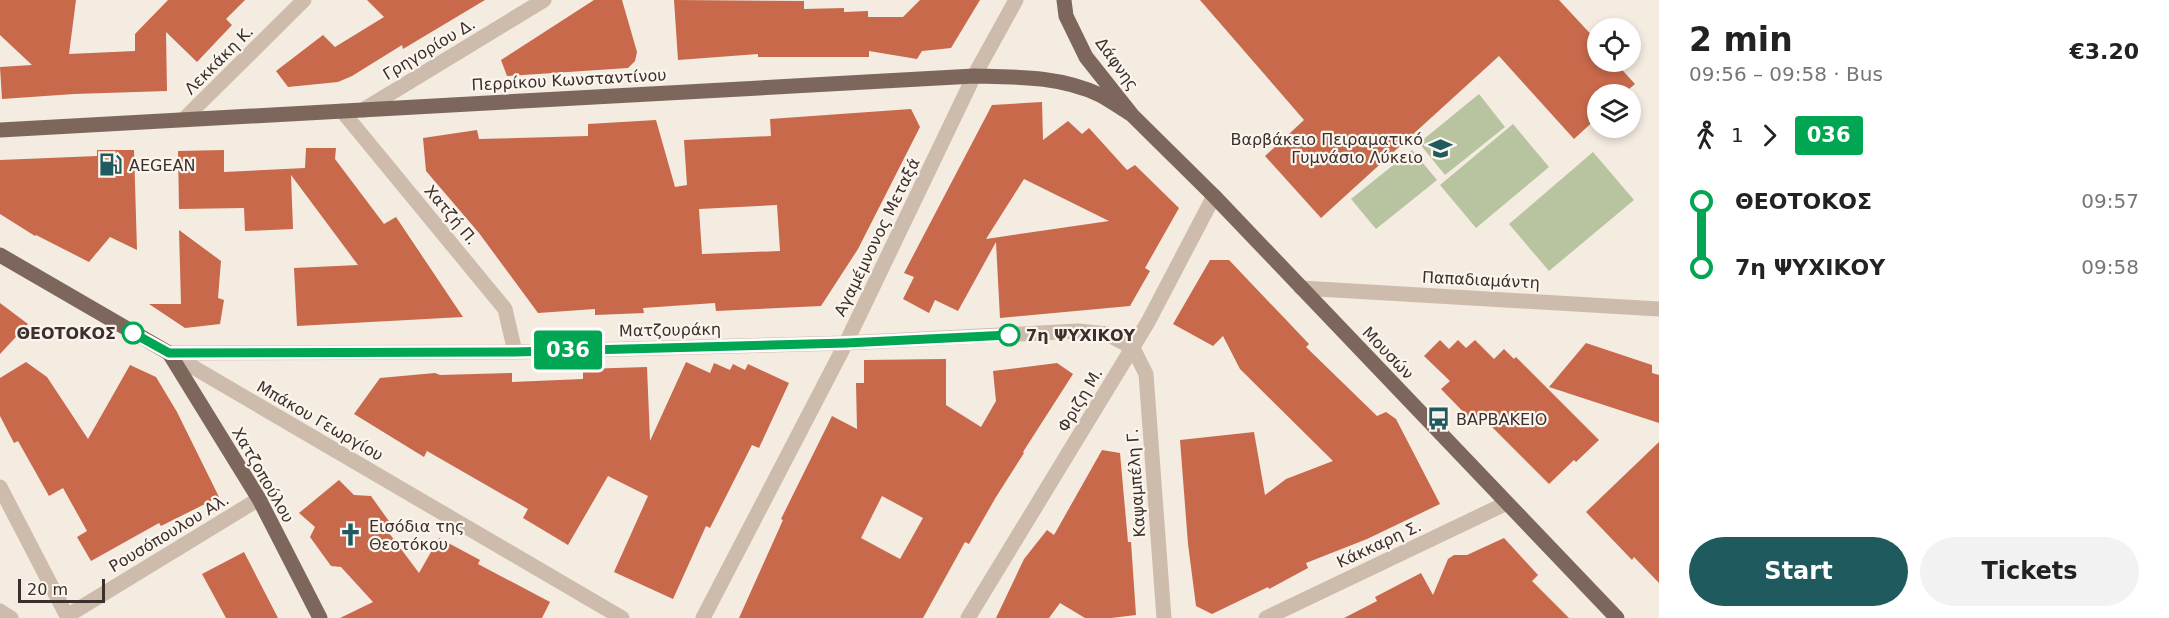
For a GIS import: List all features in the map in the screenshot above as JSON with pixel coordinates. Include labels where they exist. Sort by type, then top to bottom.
[{"type":"main road","name":"Δάφνης","points":[[1064,0],[1066,16],[1086,57],[1132,115]]},
{"type":"main road","name":"Περρίκου Κωνσταντίνου","points":[[0,130],[974,76],[1044,78],[1071,84],[1100,95],[1132,115]]},
{"type":"main road","name":"Μουσών","points":[[1132,115],[1214,196],[1617,618]]},
{"type":"main road","name":"Μπάκου Γεωργίου","points":[[0,255],[169,353]]},
{"type":"main road","name":"Χατζοπούλου","points":[[169,353],[259,499],[320,618]]},
{"type":"street","name":"Λεκκάκη Κ.","points":[[184,119],[304,0]]},
{"type":"street","name":"Γρηγορίου Δ.","points":[[363,110],[544,0]]},
{"type":"street","name":"Αγαμέμνονος Μεταξά","points":[[703,618],[846,343],[974,76],[1016,0]]},
{"type":"street","name":"Χατζή Π.","points":[[342,111],[506,309],[515,352]]},
{"type":"street","name":"Φριζη Μ.","points":[[968,618],[1133,348],[1214,196]]},
{"type":"street","name":"Παπαδιαμάντη","points":[[1302,288],[1659,309]]},
{"type":"street","name":"Ματζουράκη","points":[[169,353],[515,352],[846,343],[1078,332],[1107,334],[1133,348]]},
{"type":"street","name":"Καψαμπέλη Γ.","points":[[1133,348],[1146,374],[1164,618]]},
{"type":"street","name":"Μπάκου Γεωργίου","points":[[169,353],[622,618]]},
{"type":"street","points":[[0,487],[68,617]]},
{"type":"street","name":"Ρουσόπουλου Αλ.","points":[[68,617],[259,499]]},
{"type":"street","name":"Κάκκαρη Σ.","points":[[1266,618],[1507,503]]},
{"type":"street","points":[[0,611],[11,618]]},
{"type":"green space","points":[[1479,94],[1505,127],[1445,175],[1419,143]]},
{"type":"green space","points":[[1513,124],[1549,167],[1476,228],[1440,185]]},
{"type":"green space","points":[[1412,150],[1437,180],[1376,229],[1351,199]]},
{"type":"green space","points":[[1593,152],[1634,200],[1549,271],[1509,224]]},
{"type":"building","points":[[0,0],[76,0],[69,54],[135,51],[135,34],[168,0],[245,0],[226,19],[232,25],[197,62],[166,32],[167,91],[2,99],[0,67],[32,65],[0,35]]},
{"type":"building","points":[[367,0],[485,0],[403,49],[402,45],[352,76],[338,82],[288,87],[276,71],[323,35],[335,47],[384,17]]},
{"type":"building","points":[[594,0],[622,0],[637,52],[635,61],[628,68],[507,76],[501,60]]},
{"type":"building","points":[[674,0],[804,1],[804,9],[844,8],[844,12],[868,11],[868,17],[903,17],[920,0],[980,0],[951,48],[922,51],[917,59],[869,51],[869,57],[758,57],[758,54],[678,60]]},
{"type":"building","points":[[1200,0],[1559,0],[1587,30],[1587,72],[1624,72],[1635,84],[1587,84],[1587,127],[1574,139],[1499,56],[1321,218],[1265,156],[1304,120]]},
{"type":"building","points":[[1042,102],[1043,140],[1068,121],[1082,134],[1089,128],[1127,170],[1135,165],[1179,208],[1145,268],[1150,271],[1130,306],[1000,318],[996,242],[958,311],[935,300],[929,313],[903,299],[914,277],[904,273],[992,105]],"holes":[[[1024,179],[1109,221],[986,239]]]},
{"type":"building","points":[[911,109],[920,127],[858,249],[821,306],[716,311],[715,303],[643,308],[644,313],[595,315],[595,309],[538,313],[479,233],[426,171],[423,138],[477,130],[479,139],[588,136],[588,124],[656,120],[675,187],[687,185],[684,140],[771,136],[770,119]],"holes":[[[777,205],[780,251],[702,254],[699,209]]]},
{"type":"building","points":[[306,148],[336,148],[335,159],[384,224],[396,217],[463,317],[297,326],[294,268],[358,265],[291,175],[293,229],[245,231],[244,208],[179,209],[178,151],[224,150],[224,172],[305,168]]},
{"type":"building","points":[[97,150],[134,150],[137,250],[110,237],[89,262],[35,236],[0,214],[0,160],[97,156]]},
{"type":"building","points":[[179,230],[221,261],[218,298],[224,300],[220,324],[185,328],[149,304],[181,304]]},
{"type":"building","points":[[1210,260],[1229,260],[1309,344],[1306,347],[1377,416],[1386,412],[1396,419],[1440,504],[1367,539],[1306,563],[1308,568],[1269,589],[1268,587],[1212,614],[1196,606],[1188,544],[1180,440],[1254,432],[1265,495],[1286,479],[1333,461],[1240,369],[1223,336],[1213,346],[1173,324]]},
{"type":"building","points":[[0,303],[28,324],[0,354]]},
{"type":"building","points":[[1440,340],[1449,349],[1458,340],[1466,348],[1475,340],[1494,359],[1504,349],[1514,359],[1516,357],[1599,440],[1549,484],[1483,418],[1476,425],[1441,389],[1450,381],[1424,356]]},
{"type":"building","points":[[1586,343],[1652,365],[1652,373],[1659,375],[1659,423],[1549,387]]},
{"type":"building","points":[[946,359],[946,405],[981,427],[996,401],[993,371],[1057,363],[1073,374],[1023,452],[969,544],[965,542],[923,618],[739,618],[783,520],[781,519],[832,416],[857,429],[856,383],[864,383],[864,360]],"holes":[[[882,496],[923,518],[900,559],[861,538]]]},
{"type":"building","points":[[26,362],[47,377],[88,439],[130,365],[156,377],[177,412],[219,497],[161,526],[159,523],[91,561],[77,537],[87,531],[63,488],[49,496],[18,441],[14,443],[0,416],[0,378]]},
{"type":"building","points":[[686,362],[710,373],[714,363],[730,370],[733,364],[745,370],[748,364],[789,383],[759,448],[752,445],[710,528],[706,526],[673,599],[614,572],[648,496],[608,476],[568,545],[523,518],[528,509],[427,451],[424,457],[354,414],[380,378],[435,373],[440,375],[512,373],[512,382],[583,379],[583,369],[647,367],[650,441]]},
{"type":"building","points":[[1659,442],[1659,583],[1634,557],[1632,560],[1586,512]]},
{"type":"building","points":[[1102,450],[1120,453],[1128,542],[1131,542],[1136,615],[1085,618],[1060,603],[1049,618],[996,618],[1024,559],[1047,530],[1054,535]]},
{"type":"building","points":[[339,480],[354,495],[371,496],[391,524],[389,533],[419,573],[439,538],[480,560],[478,564],[550,602],[542,618],[340,618],[373,602],[341,567],[331,566],[310,537],[315,527],[299,513]]},
{"type":"building","points":[[1504,538],[1538,575],[1532,581],[1569,618],[1344,618],[1377,601],[1375,597],[1421,573],[1433,595],[1448,559],[1454,555],[1467,555]]},
{"type":"building","points":[[244,552],[278,618],[226,618],[202,574]]},
{"type":"bus line","name":"036","points":[[133,333],[169,353],[515,352],[846,343],[1009,335]]},
{"type":"place","name":"Βαρβάκειο Πειραματικό Γυμνάσιο Λύκειο","points":[[1441,148]]},
{"type":"place","name":"AEGEAN","points":[[111,165]]},
{"type":"place","name":"ΘΕΟΤΟΚΟΣ","points":[[133,333]]},
{"type":"place","name":"7η ΨΥΧΙΚΟΥ","points":[[1009,335]]},
{"type":"place","name":"ΒΑΡΒΑΚΕΙΟ","points":[[1438,419]]},
{"type":"place","name":"Εισόδια της Θεοτόκου","points":[[351,535]]}]
